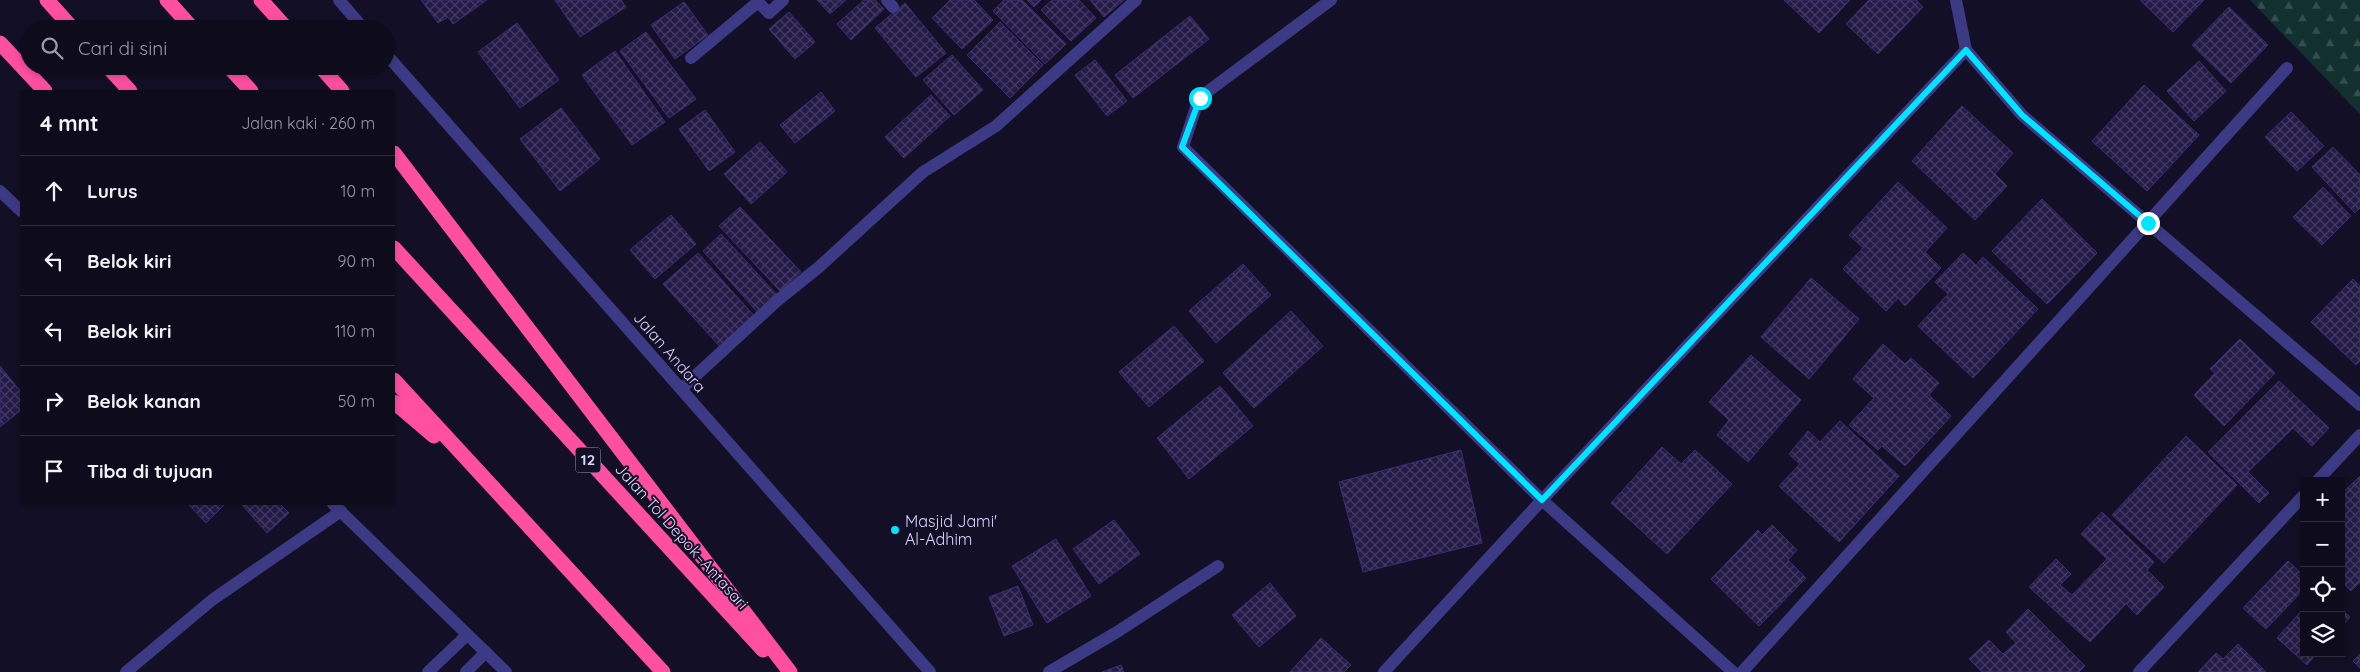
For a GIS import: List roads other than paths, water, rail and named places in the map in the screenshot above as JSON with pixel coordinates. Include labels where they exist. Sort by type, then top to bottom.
[{"type":"highway","points":[[46,0],[65,20]]},
{"type":"highway","points":[[167,0],[185,20]]},
{"type":"highway","points":[[261,0],[279,20]]},
{"type":"highway","points":[[0,43],[20,64]]},
{"type":"highway","points":[[30,75],[44,90]]},
{"type":"highway","points":[[115,75],[129,90]]},
{"type":"highway","points":[[236,75],[250,90]]},
{"type":"highway","points":[[328,75],[341,90]]},
{"type":"highway","points":[[395,155],[790,672]]},
{"type":"highway","name":"Jalan Tol Depok–Antasari","points":[[395,249],[783,672]]},
{"type":"highway","points":[[395,381],[664,672]]},
{"type":"highway","points":[[395,403],[479,474]]},
{"type":"street","points":[[339,0],[356,20]]},
{"type":"street","points":[[691,58],[758,2],[769,13],[784,0]]},
{"type":"street","points":[[681,390],[778,300],[819,267],[924,172],[996,126],[1136,0]]},
{"type":"street","points":[[1331,0],[1200,98],[1182,147],[1542,500],[1733,672]]},
{"type":"street","points":[[1956,0],[1966,50],[2022,115],[2360,405]]},
{"type":"street","points":[[1384,672],[1542,500],[1966,50]]},
{"type":"street","name":"Jalan Andara","points":[[395,64],[930,672]]},
{"type":"street","points":[[1742,672],[2287,68]]},
{"type":"street","points":[[0,191],[20,210]]},
{"type":"street","points":[[2321,477],[2360,435]]},
{"type":"street","points":[[2139,672],[2300,499]]},
{"type":"street","points":[[126,672],[212,600],[337,507],[506,672]]},
{"type":"street","points":[[1049,672],[1117,632],[1218,566]]},
{"type":"street","points":[[428,672],[467,634]]},
{"type":"street","points":[[466,672],[486,652]]},
{"type":"place","name":"Masjid Jami' Al-Adhim","points":[[895,530]]}]
